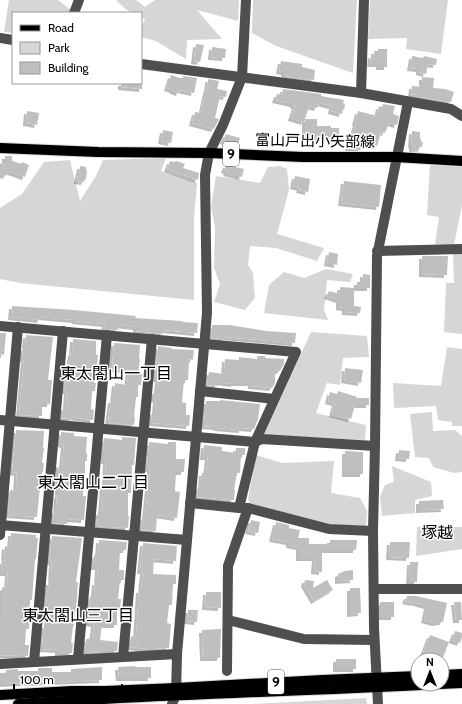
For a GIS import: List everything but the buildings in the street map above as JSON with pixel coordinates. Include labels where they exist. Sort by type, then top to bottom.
[{"type":"main road","name":"富山戸出小矢部線","points":[[0,148],[98,152],[209,153],[303,157],[396,157],[462,161]]},
{"type":"main road","points":[[450,675],[462,674]]},
{"type":"main road","name":"9","points":[[377,683],[410,677]]},
{"type":"main road","name":"9","points":[[18,704],[175,696],[322,680],[377,683],[462,684]]},
{"type":"main road","name":"9","points":[[0,695],[72,691],[105,691],[175,696]]},
{"type":"street","points":[[74,12],[80,0]]},
{"type":"street","points":[[175,696],[177,654],[207,313],[205,174],[209,153],[223,125],[242,77],[246,0]]},
{"type":"street","points":[[361,92],[364,0]]},
{"type":"street","points":[[0,38],[12,40]]},
{"type":"street","points":[[142,64],[361,92],[451,109],[462,116]]},
{"type":"street","points":[[378,704],[374,640],[373,531],[376,446],[376,256],[408,102]]},
{"type":"street","points":[[378,251],[462,249]]},
{"type":"street","points":[[0,326],[296,352],[255,442],[244,508],[228,566],[227,671]]},
{"type":"street","points":[[18,327],[5,420],[0,528],[46,529],[187,540]]},
{"type":"street","points":[[34,662],[63,331]]},
{"type":"street","points":[[78,659],[107,335]]},
{"type":"street","points":[[123,657],[152,339]]},
{"type":"street","points":[[200,391],[274,399]]},
{"type":"street","points":[[5,420],[255,442],[262,439],[376,446]]},
{"type":"street","points":[[190,503],[244,508],[329,529],[373,531]]},
{"type":"street","points":[[374,589],[462,589]]},
{"type":"street","points":[[228,620],[304,639],[374,640]]},
{"type":"street","points":[[0,664],[177,654]]},
{"type":"green space","points":[[9,0],[58,0],[72,11],[12,12],[12,33],[4,32]]},
{"type":"green space","points":[[116,0],[136,0],[145,7],[155,0],[239,0],[238,21],[197,10],[222,39],[187,40],[186,59],[156,41],[142,37],[142,26],[145,19],[142,18],[142,12],[133,12],[122,6]]},
{"type":"green space","points":[[253,0],[357,0],[353,73],[276,46],[252,33]]},
{"type":"green space","points":[[370,0],[448,0],[441,54],[406,49],[407,38],[368,39]]},
{"type":"green space","points":[[166,158],[161,171],[197,183],[194,218],[194,300],[20,283],[0,279],[0,208],[22,194],[44,162],[70,160],[80,201],[96,176],[103,160]]},
{"type":"green space","points":[[430,164],[462,167],[462,205],[454,245],[435,244],[439,217],[427,215]]},
{"type":"green space","points":[[280,166],[287,169],[289,190],[277,234],[324,248],[317,261],[276,248],[250,246],[248,265],[253,273],[255,298],[245,310],[214,302],[220,284],[214,268],[215,227],[211,207],[216,176],[260,183],[268,167]]},
{"type":"green space","points":[[453,252],[462,252],[462,334],[444,332],[446,283],[454,283]]},
{"type":"green space","points":[[326,269],[353,274],[350,282],[327,280],[324,310],[328,320],[264,313],[269,285],[284,272],[304,278]]},
{"type":"green space","points":[[311,332],[367,336],[369,357],[343,358],[340,385],[327,383],[316,413],[366,425],[365,440],[264,435]]},
{"type":"green space","points":[[447,347],[462,349],[462,426],[452,426],[452,422],[438,420],[436,406],[394,408],[393,383],[441,386]]},
{"type":"green space","points":[[432,412],[433,431],[455,430],[462,436],[462,472],[454,473],[433,467],[429,458],[415,457],[410,414]]},
{"type":"green space","points":[[256,455],[282,463],[334,461],[331,493],[360,498],[367,511],[366,526],[329,524],[251,505],[248,499]]},
{"type":"green space","points":[[392,466],[431,482],[432,496],[415,500],[415,513],[382,516],[380,497],[385,485],[394,482]]},
{"type":"green space","points":[[417,527],[462,527],[462,549],[416,556]]},
{"type":"green space","points":[[366,698],[367,704],[253,704]]},
{"type":"district","name":"東太閤山一丁目","points":[[116,373]]},
{"type":"district","name":"東太閤山二丁目","points":[[93,482]]},
{"type":"district","name":"塚越","points":[[437,532]]},
{"type":"district","name":"東太閤山三丁目","points":[[78,615]]}]
